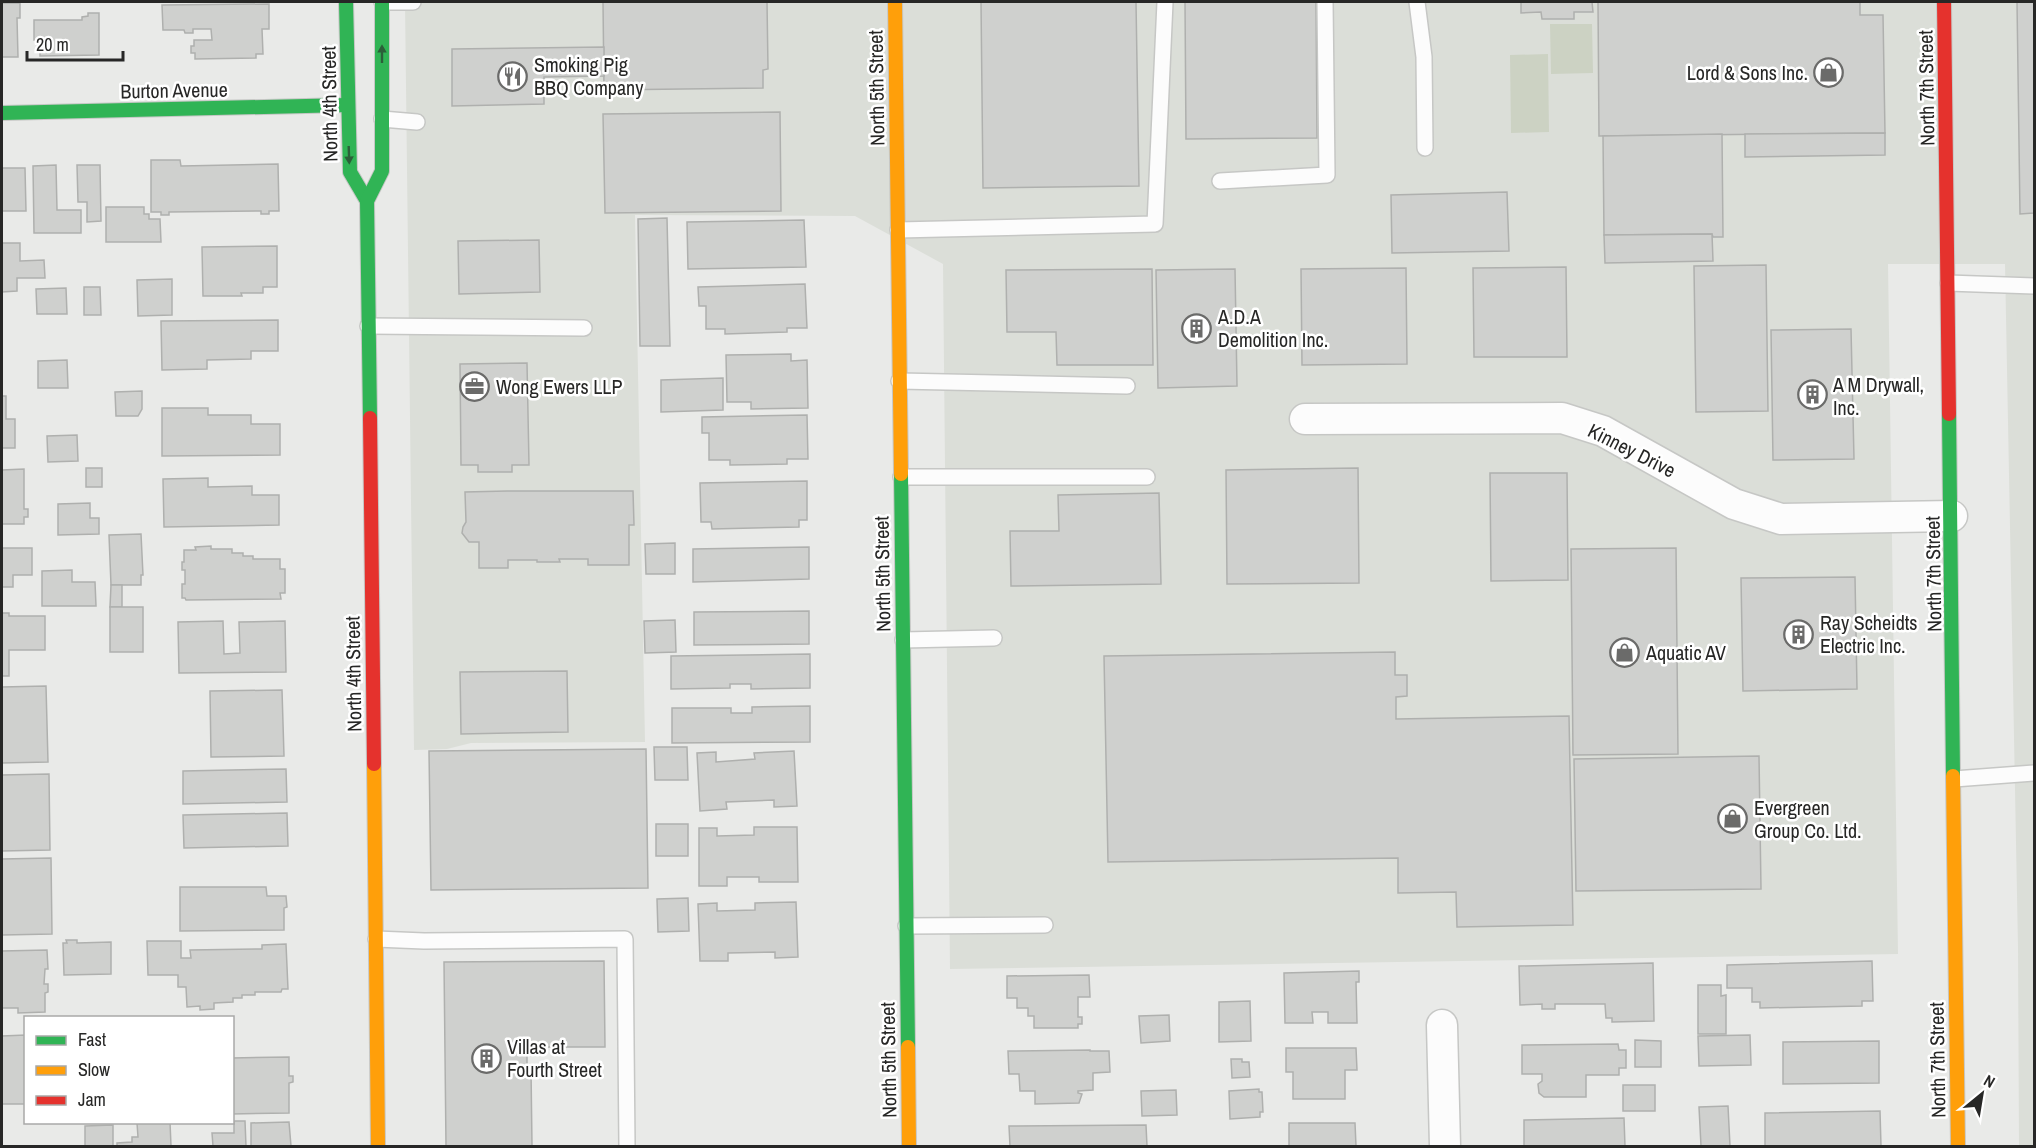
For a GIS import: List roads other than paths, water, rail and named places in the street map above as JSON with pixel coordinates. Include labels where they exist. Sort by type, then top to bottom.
[{"type":"street","name":"North 4th Street","points":[[346,2],[350,172],[367,201]]},
{"type":"street","name":"North 4th Street","points":[[378,1146],[367,201],[382,171],[382,2]]},
{"type":"street","name":"North 5th Street","points":[[895,2],[909,1146]]},
{"type":"street","name":"North 7th Street","points":[[1944,2],[1958,1146]]},
{"type":"street","name":"Burton Avenue","points":[[2,113],[347,105]]},
{"type":"street","name":"Kinney Drive","points":[[1305,419],[1562,418],[1603,431],[1734,504],[1781,519],[1952,516]]},
{"type":"street","points":[[1442,1025],[1444,1146]]},
{"type":"lane","points":[[382,2],[413,2]]},
{"type":"lane","points":[[898,230],[1155,224],[1165,2]]},
{"type":"lane","points":[[1220,181],[1327,175],[1325,2]]},
{"type":"lane","points":[[1417,2],[1424,57],[1425,148]]},
{"type":"lane","points":[[382,119],[417,122]]},
{"type":"lane","points":[[1948,283],[2034,286]]},
{"type":"lane","points":[[368,326],[584,328]]},
{"type":"lane","points":[[899,381],[1127,386]]},
{"type":"lane","points":[[901,477],[1147,477]]},
{"type":"lane","points":[[903,640],[994,638]]},
{"type":"lane","points":[[1954,779],[2034,773]]},
{"type":"lane","points":[[906,926],[1045,925]]},
{"type":"lane","points":[[376,939],[424,941],[625,939],[627,1146]]},
{"type":"place","name":"Lord & Sons Inc.","points":[[1829,72]]},
{"type":"place","name":"Smoking Pig BBQ Company","points":[[513,76]]},
{"type":"place","name":"A.D.A Demolition Inc.","points":[[1197,328]]},
{"type":"place","name":"Wong Ewers LLP","points":[[475,386]]},
{"type":"place","name":"A M Drywall, Inc.","points":[[1812,395]]},
{"type":"place","name":"Ray Scheidts Electric Inc.","points":[[1799,634]]},
{"type":"place","name":"Aquatic AV","points":[[1625,652]]},
{"type":"place","name":"Evergreen Group Co. Ltd.","points":[[1733,818]]},
{"type":"place","name":"Villas at Fourth Street","points":[[486,1058]]}]
